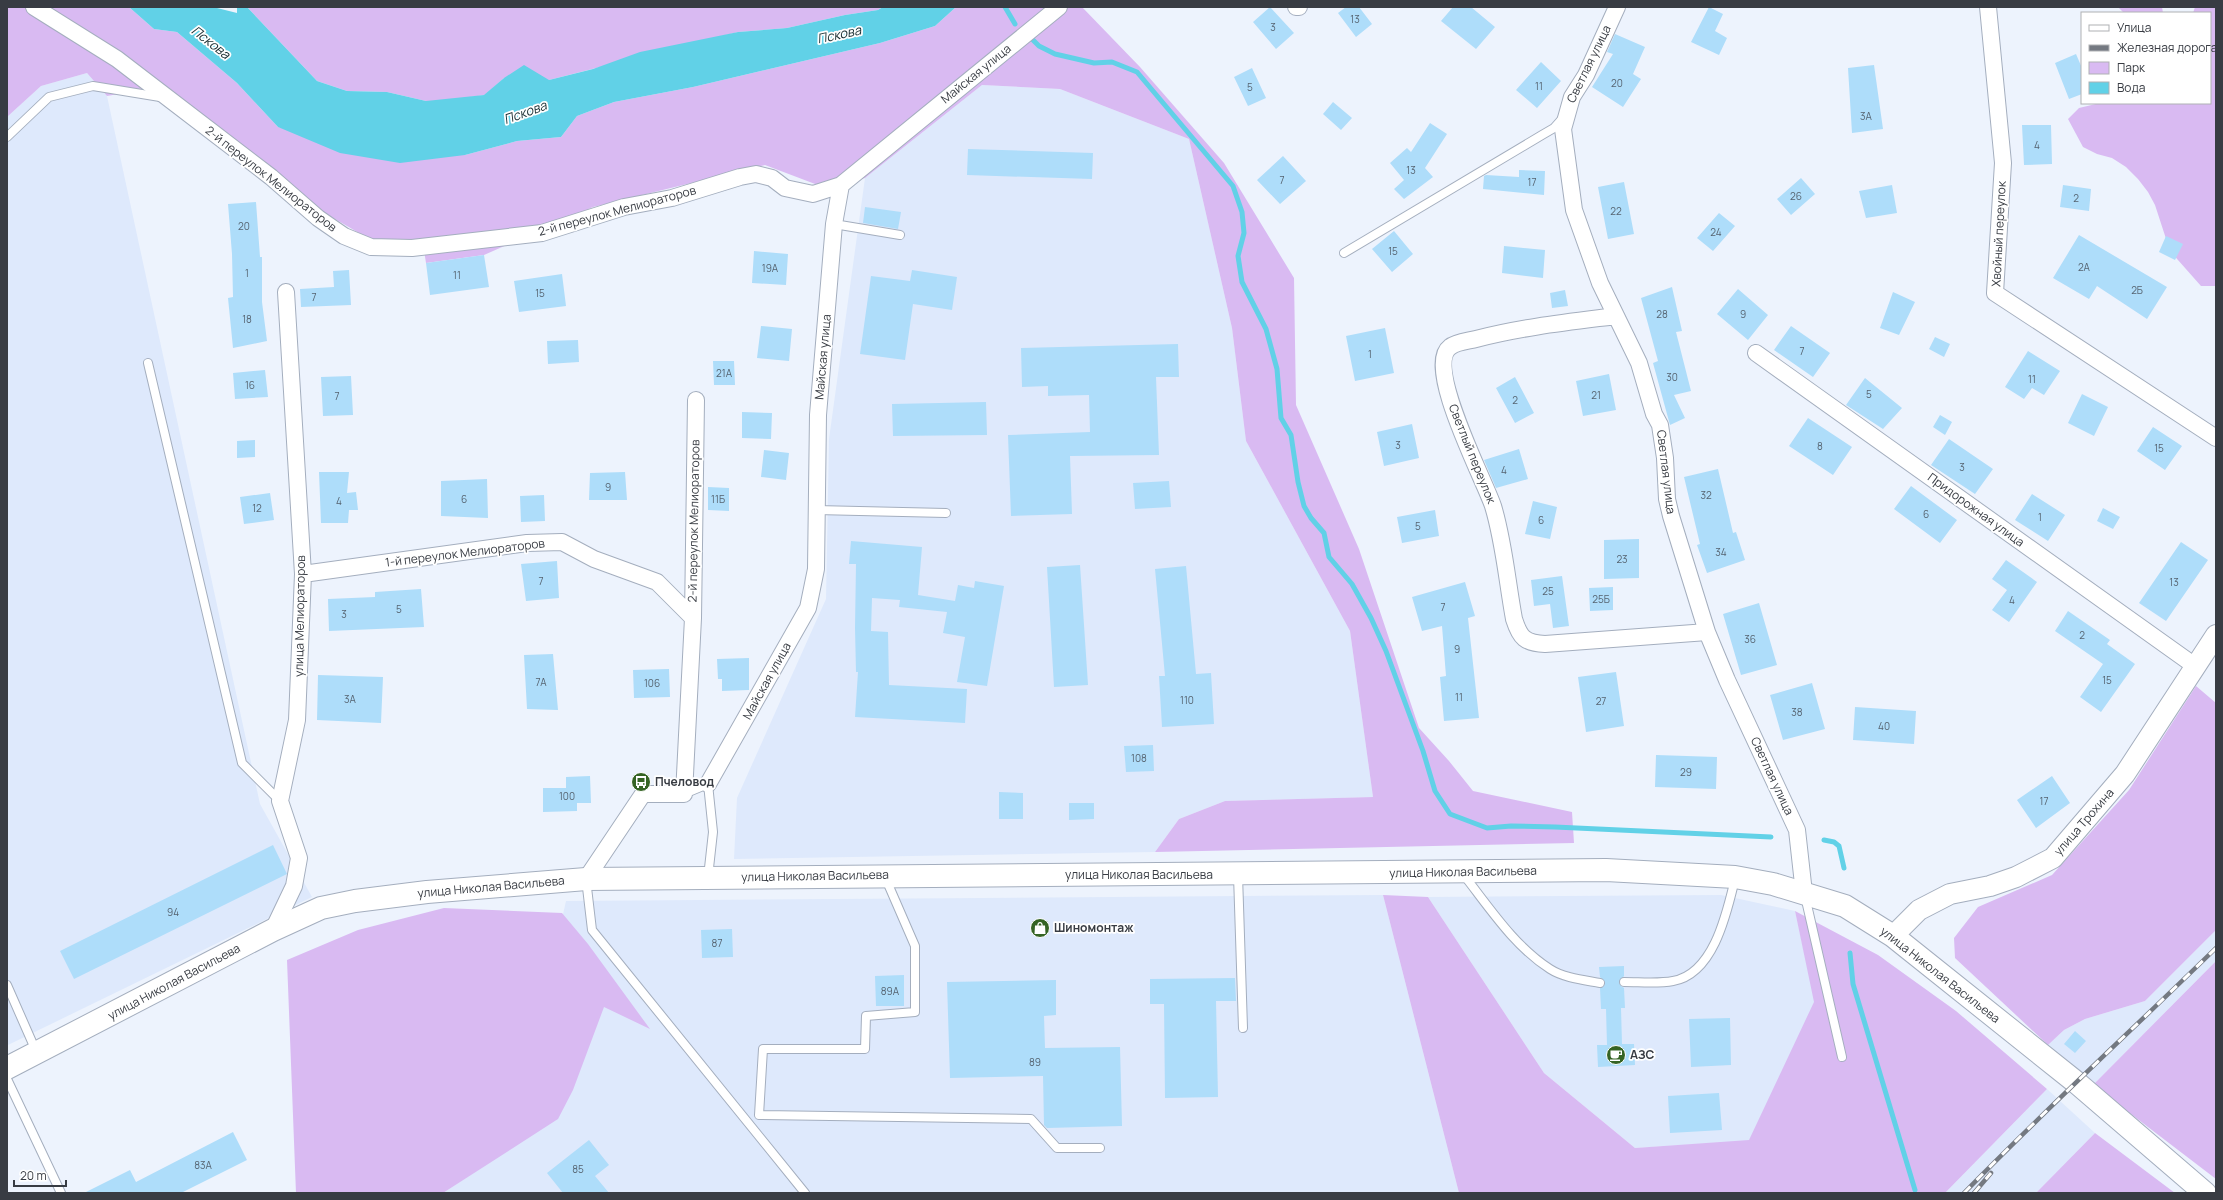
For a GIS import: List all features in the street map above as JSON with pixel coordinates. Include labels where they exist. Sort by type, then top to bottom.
[{"type":"main road","name":"улица Николая Васильева","points":[[7,1068],[37,1054],[273,930],[321,908],[355,901],[485,886],[586,879],[884,875],[1238,874],[1606,870],[1735,877],[1773,884],[1845,906],[1893,936],[2077,1084],[2205,1193]]},
{"type":"street","name":"2-й переулок Мелиораторов","points":[[34,7],[117,59],[271,177],[318,218],[344,236],[371,247],[412,248],[542,233],[624,207],[672,198],[740,177],[756,174],[772,178],[785,188],[813,194],[841,185]]},
{"type":"street","name":"Майская улица","points":[[708,784],[808,608],[816,569],[818,415],[834,224],[841,185],[1059,7]]},
{"type":"street","name":"Светлая улица","points":[[1617,7],[1586,76],[1572,97],[1565,115],[1563,129],[1574,210],[1600,283],[1639,363],[1654,414],[1660,425],[1665,452],[1671,516],[1707,632],[1727,680],[1797,830],[1804,894]]},
{"type":"street","name":"Хвойный переулок","points":[[1988,7],[2003,163],[1995,293],[2216,438]]},
{"type":"street","name":"улица Мелиораторов","points":[[280,800],[297,720],[303,574],[286,292]]},
{"type":"street","name":"Светлый переулок","points":[[1616,316],[1492,334],[1456,344],[1449,347],[1445,354],[1444,379],[1457,421],[1482,477],[1493,507],[1514,619],[1518,633],[1526,641],[1545,644],[1707,632]]},
{"type":"street","name":"Придорожная улица","points":[[1756,352],[2195,666]]},
{"type":"street","name":"2-й переулок Мелиораторов","points":[[693,618],[696,400]]},
{"type":"street","name":"1-й переулок Мелиораторов","points":[[303,574],[527,543],[562,542],[594,559],[657,582],[693,618]]},
{"type":"street","points":[[586,879],[643,794],[684,794],[693,618]]},
{"type":"street","name":"улица Трохина","points":[[1893,936],[1919,910],[1950,894],[1990,886],[2016,877],[2053,858],[2125,774],[2216,635]]},
{"type":"street","points":[[273,930],[294,886],[300,858],[280,800]]},
{"type":"lane","points":[[7,137],[49,97],[93,86],[166,98]]},
{"type":"lane","points":[[1344,253],[1554,128],[1565,115]]},
{"type":"lane","points":[[834,224],[900,235]]},
{"type":"lane","points":[[148,363],[242,762],[280,800]]},
{"type":"lane","points":[[816,510],[946,513]]},
{"type":"lane","points":[[684,794],[708,784],[713,832],[708,878]]},
{"type":"lane","points":[[1461,872],[1522,946],[1551,969],[1577,979],[1600,983]]},
{"type":"lane","points":[[1238,874],[1243,1028]]},
{"type":"lane","points":[[884,875],[915,946],[915,1012],[866,1016],[866,1050],[763,1049],[759,1115],[1031,1119],[1057,1148],[1100,1148]]},
{"type":"lane","points":[[1624,982],[1674,981],[1692,974],[1711,950],[1724,923],[1735,877]]},
{"type":"lane","points":[[586,879],[592,930],[805,1193]]},
{"type":"lane","points":[[1804,894],[1842,1057]]},
{"type":"lane","points":[[7,985],[37,1054]]},
{"type":"lane","points":[[7,1079],[61,1193]]},
{"type":"shaded area","points":[[87,73],[107,96],[260,804],[312,897],[8,1045],[7,117],[41,86]]},
{"type":"shaded area","points":[[982,85],[1060,89],[1189,139],[1232,328],[1246,441],[1350,631],[1373,797],[1225,801],[1179,819],[1155,852],[734,859],[737,798],[826,599],[829,439],[865,178]]},
{"type":"shaded area","points":[[1383,895],[1459,1193],[443,1193],[510,1149],[566,901]]},
{"type":"shaded area","points":[[1721,895],[1795,911],[1815,1002],[1749,1141],[1635,1148],[1544,1073],[1428,897]]},
{"type":"shaded area","points":[[2216,930],[2216,961],[2093,1085],[2048,1045],[2064,1030],[2085,1019],[2145,1001]]},
{"type":"shaded area","points":[[2047,1089],[2095,1133],[2036,1193],[1945,1193]]},
{"type":"green space","points":[[7,7],[129,7],[154,29],[177,32],[237,83],[278,127],[465,155],[517,141],[561,137],[577,116],[614,102],[693,87],[880,43],[935,26],[956,7],[1082,7],[1140,67],[1224,163],[1294,278],[1296,405],[1359,549],[1419,728],[1449,761],[1473,791],[1572,812],[1574,843],[1155,852],[1179,819],[1225,801],[1373,797],[1350,631],[1246,441],[1232,328],[1189,139],[1060,89],[982,85],[865,178],[841,185],[823,187],[765,165],[593,207],[484,255],[426,263],[423,244],[383,247],[323,212],[158,87],[107,96],[87,73],[41,86],[7,117]]},
{"type":"green space","points":[[247,7],[883,7],[878,10],[845,15],[787,28],[738,32],[549,80],[504,78],[485,95],[442,101],[426,101],[387,92],[347,91],[317,81]]},
{"type":"green space","points":[[2118,7],[2162,7],[2163,12],[2123,12]]},
{"type":"green space","points":[[2195,7],[2216,7],[2216,286],[2201,286],[2170,251],[2155,205],[2148,192],[2138,179],[2126,167],[2112,158],[2097,154],[2083,147],[2068,119],[2079,108],[2096,104],[2211,104],[2211,12],[2193,12]]},
{"type":"green space","points":[[2196,686],[2216,703],[2216,930],[2145,1001],[2085,1019],[2064,1030],[2048,1045],[1955,958],[1954,938],[1978,907],[2052,875],[2129,790]]},
{"type":"green space","points":[[1383,895],[1428,897],[1544,1073],[1635,1148],[1749,1140],[1814,1002],[1795,911],[1878,955],[1956,1011],[2047,1089],[1945,1193],[1459,1193]]},
{"type":"green space","points":[[444,908],[562,913],[588,944],[650,1029],[604,1007],[573,1090],[558,1119],[443,1193],[296,1193],[287,960],[358,930]]},
{"type":"green space","points":[[2216,961],[2216,1179],[2093,1085]]},
{"type":"green space","points":[[2095,1133],[2175,1193],[2036,1193]]},
{"type":"water","name":"Пскова","points":[[129,7],[213,7],[237,13],[237,7],[247,7],[317,81],[347,91],[387,92],[426,101],[484,95],[504,78],[524,65],[549,80],[593,69],[640,52],[738,32],[787,28],[845,15],[878,10],[883,7],[956,7],[935,26],[880,43],[693,87],[614,102],[577,116],[561,137],[517,141],[465,155],[400,163],[340,153],[278,127],[237,83],[177,32],[154,29]]},
{"type":"building","points":[[1270,7],[1294,33],[1276,49],[1253,22]]},
{"type":"building","points":[[1346,7],[1359,7],[1372,24],[1356,37],[1338,13]]},
{"type":"building","points":[[1453,7],[1471,7],[1495,27],[1476,49],[1441,21]]},
{"type":"building","points":[[1709,7],[1723,14],[1715,31],[1727,38],[1719,55],[1691,42]]},
{"type":"building","points":[[1615,34],[1645,47],[1633,74],[1641,79],[1623,107],[1592,87],[1613,54],[1607,52]]},
{"type":"building","points":[[2076,54],[2081,66],[2081,94],[2069,99],[2055,63]]},
{"type":"building","points":[[1541,62],[1561,81],[1537,108],[1516,90]]},
{"type":"building","points":[[1874,65],[1883,129],[1852,133],[1848,68]]},
{"type":"building","points":[[1252,68],[1266,98],[1248,106],[1234,77]]},
{"type":"building","points":[[1333,102],[1352,118],[1341,130],[1323,114]]},
{"type":"building","points":[[1430,123],[1447,134],[1425,168],[1433,177],[1404,199],[1394,189],[1404,180],[1390,163],[1407,148],[1411,152]]},
{"type":"building","points":[[2022,125],[2051,125],[2052,164],[2024,165]]},
{"type":"building","points":[[968,149],[1093,153],[1092,179],[967,175]]},
{"type":"building","points":[[1283,156],[1306,181],[1280,204],[1257,180]]},
{"type":"building","points":[[1519,170],[1545,171],[1544,195],[1483,189],[1484,176],[1519,177]]},
{"type":"building","points":[[1801,178],[1815,194],[1791,215],[1777,199]]},
{"type":"building","points":[[1624,182],[1634,234],[1608,239],[1598,187]]},
{"type":"building","points":[[1892,185],[1897,213],[1866,218],[1859,191]]},
{"type":"building","points":[[2063,185],[2091,189],[2089,211],[2060,207]]},
{"type":"building","points":[[256,202],[260,257],[262,257],[262,302],[267,341],[233,348],[228,298],[233,297],[232,254],[228,204]]},
{"type":"building","points":[[865,207],[901,212],[898,229],[863,223]]},
{"type":"building","points":[[1719,213],[1735,226],[1713,251],[1697,238]]},
{"type":"building","points":[[1394,231],[1413,254],[1392,272],[1372,249]]},
{"type":"building","points":[[2079,235],[2167,287],[2147,319],[2097,286],[2089,299],[2053,278]]},
{"type":"building","points":[[2166,236],[2183,244],[2175,260],[2159,252]]},
{"type":"building","points":[[1504,246],[1545,250],[1543,278],[1502,273]]},
{"type":"building","points":[[754,251],[788,254],[786,285],[752,283]]},
{"type":"building","points":[[484,255],[489,287],[430,295],[426,263]]},
{"type":"building","points":[[349,270],[351,305],[301,307],[300,289],[334,287],[333,271]]},
{"type":"building","points":[[912,270],[957,277],[952,310],[913,304],[905,360],[860,354],[871,276],[910,281]]},
{"type":"building","points":[[562,274],[566,306],[519,312],[514,281]]},
{"type":"building","points":[[1672,287],[1682,331],[1676,332],[1691,391],[1674,395],[1685,418],[1670,425],[1653,363],[1658,361],[1641,298]]},
{"type":"building","points":[[1738,289],[1768,315],[1748,340],[1717,314]]},
{"type":"building","points":[[1565,290],[1568,306],[1552,308],[1550,293]]},
{"type":"building","points":[[1893,292],[1915,302],[1899,335],[1880,328]]},
{"type":"building","points":[[761,326],[792,329],[789,361],[757,358]]},
{"type":"building","points":[[1791,326],[1830,353],[1813,377],[1774,350]]},
{"type":"building","points":[[1385,328],[1394,373],[1355,381],[1346,336]]},
{"type":"building","points":[[1935,337],[1950,344],[1944,357],[1929,349]]},
{"type":"building","points":[[578,340],[579,362],[548,364],[547,341]]},
{"type":"building","points":[[1178,344],[1179,377],[1156,377],[1159,455],[1070,456],[1072,514],[1011,516],[1008,435],[1090,432],[1089,395],[1048,396],[1048,386],[1022,387],[1021,348]]},
{"type":"building","points":[[2028,351],[2060,371],[2044,395],[2032,388],[2024,399],[2005,387]]},
{"type":"building","points":[[713,361],[734,361],[735,385],[714,385]]},
{"type":"building","points":[[265,370],[268,397],[235,399],[233,373]]},
{"type":"building","points":[[1609,374],[1616,410],[1583,416],[1576,381]]},
{"type":"building","points":[[351,376],[353,415],[323,416],[321,377]]},
{"type":"building","points":[[1515,377],[1534,413],[1515,423],[1496,388]]},
{"type":"building","points":[[1865,378],[1902,408],[1883,429],[1846,405]]},
{"type":"building","points":[[2082,394],[2108,407],[2094,436],[2068,423]]},
{"type":"building","points":[[986,402],[987,435],[893,436],[892,404]]},
{"type":"building","points":[[742,412],[772,413],[771,439],[742,438]]},
{"type":"building","points":[[1940,415],[1952,422],[1945,435],[1933,427]]},
{"type":"building","points":[[1808,418],[1852,447],[1833,475],[1789,446]]},
{"type":"building","points":[[1412,424],[1419,458],[1384,466],[1377,432]]},
{"type":"building","points":[[2153,427],[2182,446],[2165,470],[2137,451]]},
{"type":"building","points":[[1949,439],[1993,469],[1975,494],[1931,465]]},
{"type":"building","points":[[255,440],[255,457],[237,458],[237,441]]},
{"type":"building","points":[[1519,449],[1528,479],[1496,488],[1484,460]]},
{"type":"building","points":[[764,450],[789,453],[786,480],[761,477]]},
{"type":"building","points":[[1718,469],[1733,533],[1736,532],[1745,560],[1707,573],[1697,545],[1700,544],[1684,477]]},
{"type":"building","points":[[319,472],[349,472],[347,493],[356,492],[358,510],[349,510],[348,523],[321,523]]},
{"type":"building","points":[[625,472],[627,500],[589,500],[590,473]]},
{"type":"building","points":[[487,479],[488,518],[441,516],[441,481]]},
{"type":"building","points":[[1169,481],[1171,507],[1135,509],[1133,483]]},
{"type":"building","points":[[1911,486],[1957,520],[1940,543],[1894,509]]},
{"type":"building","points":[[708,487],[729,488],[729,511],[708,510]]},
{"type":"building","points":[[270,493],[274,520],[244,524],[240,497]]},
{"type":"building","points":[[2032,494],[2065,515],[2048,541],[2015,520]]},
{"type":"building","points":[[544,495],[545,521],[521,522],[520,496]]},
{"type":"building","points":[[1533,501],[1557,507],[1550,539],[1525,534]]},
{"type":"building","points":[[2103,508],[2120,517],[2113,529],[2097,521]]},
{"type":"building","points":[[1435,510],[1439,536],[1402,543],[1397,517]]},
{"type":"building","points":[[1639,539],[1639,578],[1604,579],[1604,540]]},
{"type":"building","points":[[851,541],[922,547],[918,595],[955,601],[958,585],[974,588],[975,581],[1004,586],[987,686],[957,682],[965,637],[943,633],[947,612],[899,607],[900,600],[872,598],[871,631],[888,632],[889,685],[967,689],[965,723],[855,717],[858,672],[856,672],[855,628],[856,564],[849,564]]},
{"type":"building","points":[[2181,542],[2208,560],[2166,621],[2139,603]]},
{"type":"building","points":[[2006,560],[2037,582],[2009,622],[1992,610],[2007,590],[1992,579]]},
{"type":"building","points":[[557,561],[559,598],[526,601],[521,564]]},
{"type":"building","points":[[1080,565],[1088,685],[1054,687],[1047,567]]},
{"type":"building","points":[[1186,566],[1196,674],[1211,673],[1214,724],[1162,727],[1159,676],[1165,676],[1155,569]]},
{"type":"building","points":[[1562,576],[1569,626],[1553,628],[1550,604],[1534,606],[1531,580]]},
{"type":"building","points":[[1465,582],[1475,616],[1468,618],[1479,718],[1444,721],[1440,677],[1446,676],[1442,626],[1422,631],[1412,597]]},
{"type":"building","points":[[1613,587],[1613,610],[1590,611],[1589,588]]},
{"type":"building","points":[[421,589],[424,627],[329,631],[328,599],[375,597],[375,592]]},
{"type":"building","points":[[1759,603],[1777,665],[1741,675],[1723,614]]},
{"type":"building","points":[[2068,611],[2110,640],[2107,644],[2135,664],[2101,712],[2080,697],[2103,664],[2055,631]]},
{"type":"building","points":[[553,654],[558,710],[527,709],[524,655]]},
{"type":"building","points":[[749,658],[749,690],[722,691],[722,679],[718,679],[717,659]]},
{"type":"building","points":[[669,669],[670,697],[634,698],[633,670]]},
{"type":"building","points":[[1616,672],[1624,726],[1586,732],[1578,677]]},
{"type":"building","points":[[318,675],[383,677],[381,723],[317,720]]},
{"type":"building","points":[[1812,683],[1825,729],[1783,740],[1770,695]]},
{"type":"building","points":[[1855,707],[1916,711],[1914,744],[1853,740]]},
{"type":"building","points":[[1153,745],[1154,771],[1126,772],[1124,746]]},
{"type":"building","points":[[1656,755],[1717,757],[1716,789],[1655,787]]},
{"type":"building","points":[[590,776],[591,803],[577,803],[577,811],[543,812],[543,788],[566,788],[566,777]]},
{"type":"building","points":[[2052,776],[2070,803],[2036,828],[2017,800]]},
{"type":"building","points":[[999,792],[1023,793],[1023,819],[999,819]]},
{"type":"building","points":[[1069,803],[1094,803],[1094,819],[1069,820]]},
{"type":"building","points":[[273,845],[287,874],[74,979],[60,951]]},
{"type":"building","points":[[732,929],[733,957],[702,958],[701,930]]},
{"type":"building","points":[[1624,966],[1624,976],[1619,982],[1624,988],[1625,1008],[1621,1008],[1622,1044],[1634,1044],[1635,1065],[1598,1067],[1597,1045],[1607,1045],[1606,1009],[1601,1009],[1600,988],[1604,986],[1605,982],[1600,977],[1599,967]]},
{"type":"building","points":[[904,975],[904,1006],[876,1006],[875,976]]},
{"type":"building","points":[[1235,978],[1236,1001],[1216,1001],[1218,1097],[1165,1098],[1164,1004],[1150,1004],[1150,979]]},
{"type":"building","points":[[1056,980],[1056,1015],[1044,1016],[1045,1048],[1120,1047],[1122,1126],[1047,1128],[1044,1125],[1043,1076],[950,1078],[947,982]]},
{"type":"building","points":[[1730,1018],[1731,1065],[1691,1067],[1689,1019]]},
{"type":"building","points":[[2075,1031],[2086,1041],[2075,1053],[2064,1044]]},
{"type":"building","points":[[1719,1093],[1722,1130],[1670,1133],[1668,1096]]},
{"type":"building","points":[[233,1132],[247,1160],[181,1193],[84,1193],[130,1170],[136,1182]]},
{"type":"building","points":[[589,1140],[609,1165],[595,1176],[609,1193],[563,1193],[547,1173]]},
{"type":"waterway","points":[[1005,7],[1015,24]]},
{"type":"waterway","points":[[1033,40],[1039,46],[1055,54],[1094,63],[1112,62],[1137,72],[1233,186],[1242,212],[1244,233],[1238,256],[1242,282],[1266,329],[1277,369],[1281,418],[1291,435],[1298,482],[1304,506],[1311,518],[1324,533],[1329,557],[1352,584],[1371,618],[1386,651],[1423,751],[1435,791],[1450,814],[1487,828],[1511,826],[1555,827],[1771,837]]},
{"type":"waterway","points":[[1824,840],[1834,842],[1839,846],[1844,868]]},
{"type":"waterway","points":[[1850,953],[1853,984],[1915,1190]]},
{"type":"railway","points":[[1964,1193],[2216,948]]},
{"type":"railway","points":[[1974,1193],[1991,1173]]},
{"type":"place","name":"Пчеловод","points":[[641,782]]},
{"type":"place","name":"Шиномонтаж","points":[[1040,928]]},
{"type":"place","name":"АЗС","points":[[1616,1055]]}]
